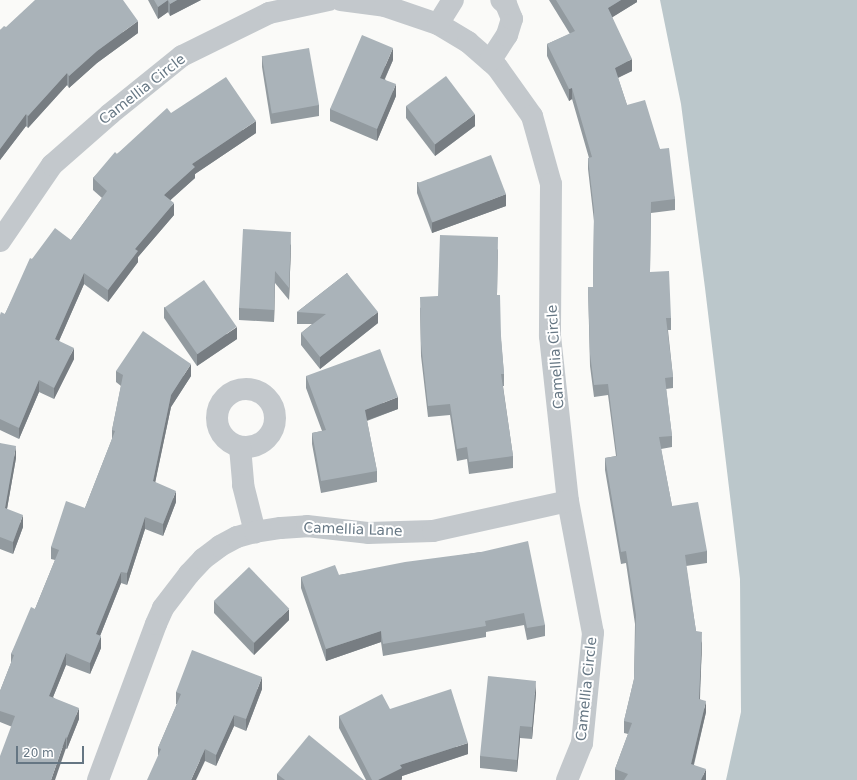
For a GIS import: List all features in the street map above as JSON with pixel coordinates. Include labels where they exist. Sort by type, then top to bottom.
[{"type":"street","name":"Camellia Circle","points":[[0,241],[52,165],[110,114],[182,56],[269,13],[329,0]]},
{"type":"street","name":"Camellia Circle","points":[[341,0],[384,6],[438,24],[468,42],[497,67],[532,116],[551,184],[550,336],[568,501],[593,633],[582,743],[567,780]]},
{"type":"street","points":[[438,24],[453,0]]},
{"type":"street","points":[[490,61],[507,35],[512,19],[506,4],[501,0]]},
{"type":"street","points":[[240,447],[243,485],[255,532]]},
{"type":"street","name":"Camellia Lane","points":[[98,780],[163,608],[189,574],[203,559],[220,546],[237,537],[255,532],[307,526],[368,533],[433,531],[568,501]]},
{"type":"shaded area","points":[[660,0],[857,0],[857,780],[726,780],[741,712],[740,579],[681,104]]},
{"type":"building","points":[[35,0],[123,0],[138,21],[97,51],[69,76],[67,73],[28,116],[26,114],[0,149],[0,30],[4,26],[6,27]]},
{"type":"building","points":[[154,0],[168,0],[158,7]]},
{"type":"building","points":[[168,0],[177,0],[170,4]]},
{"type":"building","points":[[556,0],[621,0],[608,8],[632,59],[615,68],[627,105],[645,100],[660,149],[669,148],[675,199],[651,202],[650,272],[669,271],[671,318],[666,318],[673,377],[665,378],[672,436],[659,437],[672,506],[698,502],[707,551],[685,555],[696,631],[702,632],[699,699],[706,701],[691,764],[706,769],[701,780],[624,780],[628,774],[615,769],[632,723],[624,721],[634,679],[636,615],[626,551],[621,552],[605,458],[617,456],[608,384],[594,385],[590,354],[588,287],[593,287],[594,210],[588,158],[592,157],[572,88],[569,89],[547,44],[575,31]]},
{"type":"building","points":[[362,35],[393,48],[380,78],[396,84],[377,129],[330,109]]},
{"type":"building","points":[[309,48],[319,105],[272,113],[262,56]]},
{"type":"building","points":[[446,76],[475,114],[435,144],[406,106]]},
{"type":"building","points":[[226,77],[256,121],[192,164],[195,167],[164,195],[174,203],[135,249],[138,251],[108,290],[84,273],[55,339],[74,348],[54,388],[39,380],[19,428],[0,419],[0,315],[1,312],[5,314],[30,258],[32,259],[55,228],[71,240],[107,191],[93,178],[115,152],[117,154],[167,108],[171,113]]},
{"type":"building","points":[[491,155],[506,194],[432,223],[417,183]]},
{"type":"building","points":[[243,229],[291,232],[289,288],[275,271],[274,310],[239,308]]},
{"type":"building","points":[[440,235],[498,237],[497,295],[500,295],[504,374],[501,374],[513,456],[469,462],[467,447],[457,449],[450,404],[428,406],[421,344],[420,297],[438,296]]},
{"type":"building","points":[[347,273],[378,312],[320,357],[301,333],[326,314],[297,312]]},
{"type":"building","points":[[204,280],[237,327],[197,354],[165,308]]},
{"type":"building","points":[[143,331],[191,364],[171,395],[153,481],[176,491],[163,524],[145,517],[127,573],[121,572],[96,634],[101,636],[90,663],[66,653],[49,696],[79,708],[67,738],[66,737],[51,780],[0,780],[0,756],[15,716],[0,711],[0,691],[14,655],[11,654],[31,607],[35,609],[59,550],[51,547],[66,501],[85,508],[115,431],[112,430],[123,375],[116,371]]},
{"type":"building","points":[[380,349],[398,397],[365,410],[377,471],[321,481],[312,433],[326,430],[306,376]]},
{"type":"building","points":[[0,443],[16,446],[5,508],[23,515],[13,542],[0,537]]},
{"type":"building","points":[[528,541],[545,625],[527,628],[524,613],[485,621],[486,626],[383,644],[381,631],[326,649],[301,577],[335,565],[339,575],[405,562],[481,552]]},
{"type":"building","points":[[249,567],[289,609],[254,643],[214,601]]},
{"type":"building","points":[[192,650],[262,677],[246,719],[234,715],[216,755],[205,749],[191,780],[147,780],[161,749],[158,748],[181,694],[176,692]]},
{"type":"building","points":[[488,676],[536,681],[532,727],[520,726],[517,760],[480,756]]},
{"type":"building","points":[[451,689],[468,743],[400,765],[402,768],[378,780],[372,780],[339,716],[382,694],[390,709]]},
{"type":"building","points":[[309,735],[364,780],[285,780],[277,774]]}]
